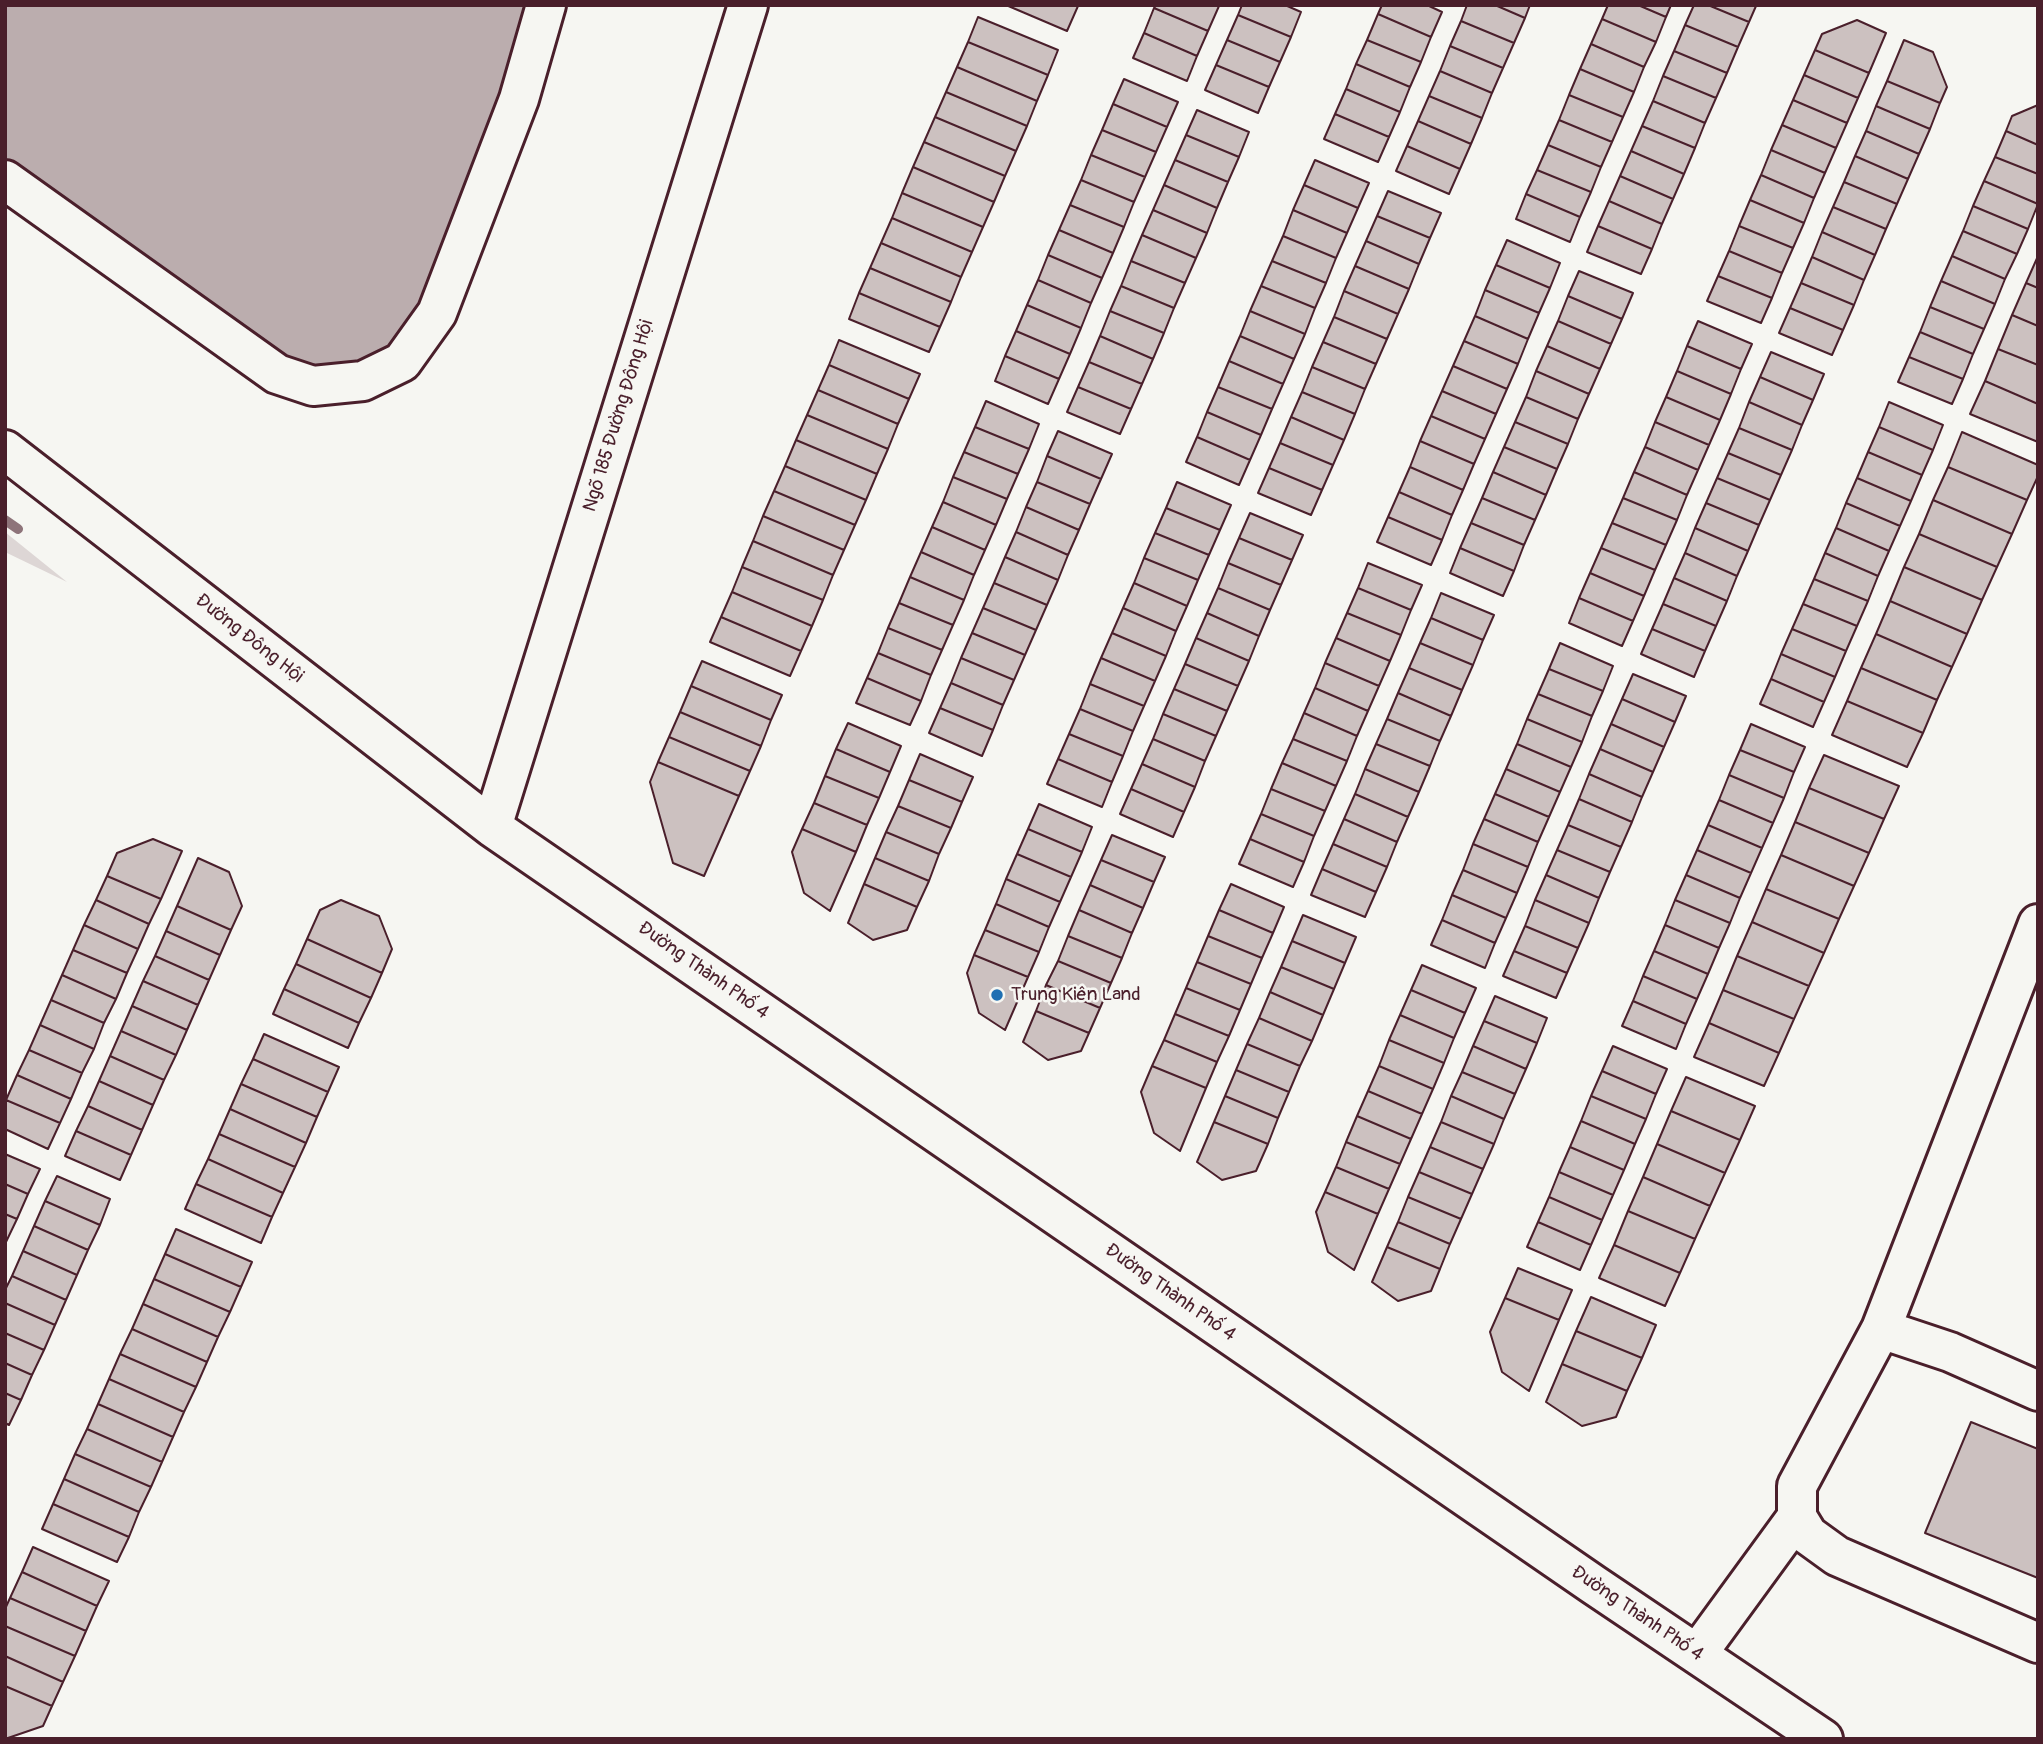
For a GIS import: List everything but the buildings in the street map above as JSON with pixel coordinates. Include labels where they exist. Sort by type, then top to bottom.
[{"type":"street","points":[[5,180],[277,374],[313,386],[363,381],[402,362],[437,313],[519,99],[546,5]]},
{"type":"street","name":"Ngõ 185 Đường Đông Hội","points":[[506,835],[748,5]]},
{"type":"street","name":"Đường Đông Hội","points":[[5,450],[506,835]]},
{"type":"street","name":"Đường Thành Phố 4","points":[[506,835],[1594,1585],[1823,1739]]},
{"type":"street","points":[[2038,924],[1881,1329],[1797,1486],[1797,1517],[1808,1535],[1837,1556],[2038,1643]]},
{"type":"street","points":[[1881,1329],[1950,1352],[2038,1391]]},
{"type":"street","points":[[1697,1654],[1797,1517]]},
{"type":"shaded area","points":[[5,5],[546,5],[402,362],[313,386],[5,180]]},
{"type":"shaded area","points":[[5,532],[67,582],[5,552]]},
{"type":"waterway","points":[[5,520],[18,529]]},
{"type":"place","name":"Trung Kiên Land","points":[[997,995]]}]
